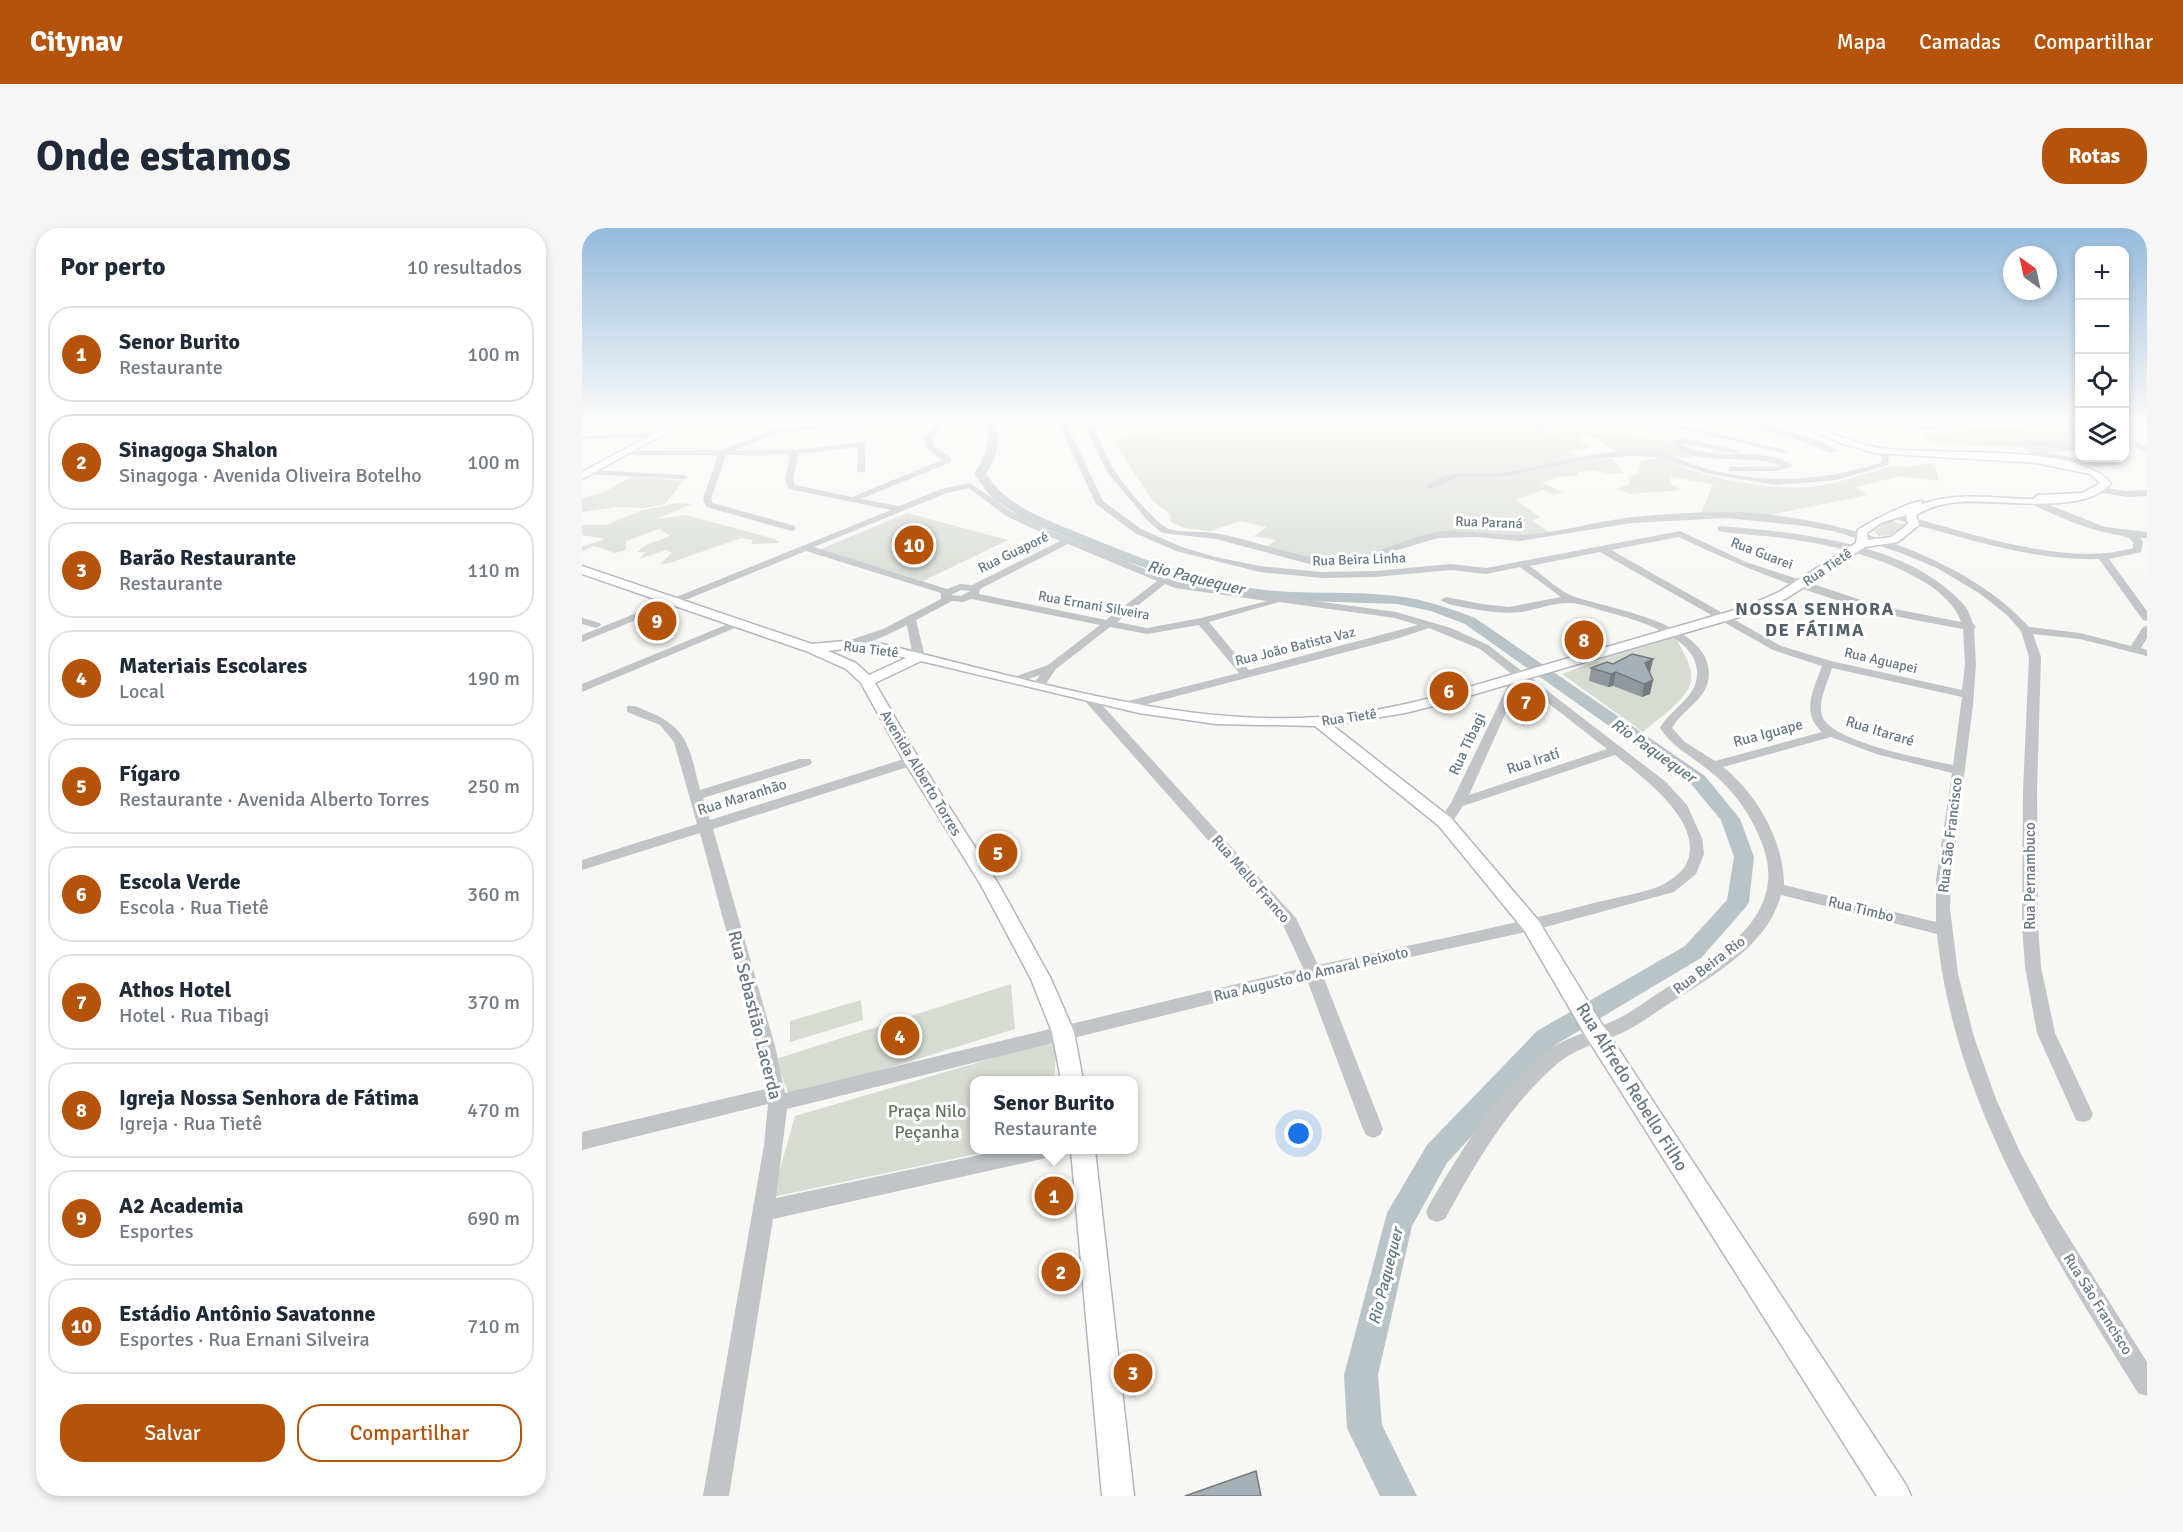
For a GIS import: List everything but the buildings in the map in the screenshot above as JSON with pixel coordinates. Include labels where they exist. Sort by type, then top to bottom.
[{"type":"main road","points":[[1859,543],[1862,532],[1876,521],[1911,514],[1944,499],[1984,496],[2025,500],[2048,499],[2099,490],[2106,483],[2105,480]]},
{"type":"main road","points":[[1881,543],[1899,537],[1912,527],[1911,514]]},
{"type":"main road","name":"Rua Tietê","points":[[811,648],[845,645],[882,648],[1160,713],[1215,720],[1319,722],[1405,709],[1721,618],[1767,603],[1801,584],[1859,543],[1881,543]]},
{"type":"main road","name":"Avenida Alberto Torres","points":[[582,564],[677,601],[811,648],[851,666],[867,681],[912,761],[990,885],[1041,979],[1065,1039],[1071,1076]]},
{"type":"main road","name":"Avenida Alberto Torres","points":[[582,570],[677,601]]},
{"type":"main road","points":[[867,681],[920,657]]},
{"type":"main road","name":"Rua Alfredo Rebello Filho","points":[[1319,722],[1445,822],[1486,868],[1531,925],[1595,1031],[1895,1496]]},
{"type":"main road","points":[[1084,1154],[1118,1496]]},
{"type":"street","points":[[713,480],[707,499],[709,505],[792,528]]},
{"type":"street","points":[[789,480],[792,487],[900,509]]},
{"type":"street","points":[[855,498],[899,480]]},
{"type":"street","name":"Rua Beira Linha","points":[[1090,480],[1100,502],[1138,531],[1179,549],[1260,568],[1322,575],[1375,574],[1451,567],[1486,571],[1660,536],[1684,535]]},
{"type":"street","name":"Rua Paraná","points":[[1119,480],[1151,519],[1165,531],[1216,536],[1313,562],[1354,561],[1437,535],[1476,534],[1520,538],[1632,520],[1697,515],[1756,516],[1805,523],[1859,543]]},
{"type":"street","points":[[1430,487],[1442,480]]},
{"type":"street","points":[[1759,480],[1780,484],[1814,483],[1825,480]]},
{"type":"street","name":"Rua Augusto do Amaral Peixoto","points":[[582,1141],[1065,1039],[1313,972],[1531,925],[1669,888],[1691,870],[1697,855],[1695,838],[1680,805],[1661,785],[1618,750],[1525,676],[1484,647],[1431,624],[1396,615],[1188,588],[1163,581],[1066,542],[1009,514],[970,485],[952,488],[900,509]]},
{"type":"street","points":[[2099,490],[2127,494],[2147,493]]},
{"type":"street","points":[[2025,500],[2085,524],[2132,535],[2147,535]]},
{"type":"street","points":[[582,639],[900,509]]},
{"type":"street","points":[[1911,514],[1988,541],[2036,550],[2103,557],[2119,556],[2138,550],[2138,541],[2132,535]]},
{"type":"street","points":[[1720,529],[1859,543],[1917,574],[1950,598],[1964,611],[1971,627]]},
{"type":"street","name":"Rua Guarei","points":[[1684,535],[1734,560],[1801,584],[1888,611],[1971,627]]},
{"type":"street","name":"Rua Guaporé","points":[[973,592],[1066,542]]},
{"type":"street","points":[[1881,543],[1962,578],[2011,613],[2026,630],[2080,636],[2147,653]]},
{"type":"street","points":[[806,548],[947,595],[963,599],[973,592]]},
{"type":"street","name":"Rua Aguapei","points":[[1600,548],[1777,648],[1828,663],[1967,695]]},
{"type":"street","points":[[2103,557],[2147,618]]},
{"type":"street","points":[[1523,565],[1571,600],[1630,616],[1673,632],[1692,647],[1701,661],[1704,676],[1701,686],[1691,699],[1670,717],[1666,728],[1671,737],[1713,766],[1731,783],[1759,819],[1775,863],[1777,889]]},
{"type":"street","points":[[1039,685],[1052,667],[1163,581]]},
{"type":"street","name":"Rua Ernani Silveira","points":[[973,592],[1105,624],[1147,631],[1202,621],[1280,601]]},
{"type":"street","points":[[845,645],[871,638],[911,620],[947,595]]},
{"type":"street","points":[[1446,600],[1507,610],[1571,600]]},
{"type":"street","points":[[911,620],[920,657]]},
{"type":"street","points":[[582,621],[596,625]]},
{"type":"street","points":[[1202,621],[1246,674]]},
{"type":"street","points":[[582,688],[738,623]]},
{"type":"street","name":"Rua João Batista Vaz","points":[[1124,706],[1392,637],[1431,624]]},
{"type":"street","name":"Rua São Francisco","points":[[1971,627],[1967,695],[1944,870],[1942,907],[1949,972],[1961,1028],[1988,1105],[2022,1178],[2147,1384]]},
{"type":"street","points":[[2135,649],[2147,628]]},
{"type":"street","name":"Rua Pernambuco","points":[[2026,630],[2036,665],[2030,791],[2032,967],[2046,1033],[2083,1114]]},
{"type":"street","name":"Rua Itararé","points":[[1828,663],[1816,703],[1816,717],[1832,733],[1863,746],[1958,770]]},
{"type":"street","points":[[1015,680],[1052,667]]},
{"type":"street","name":"Rua Tibagi","points":[[1445,822],[1525,676]]},
{"type":"street","points":[[1160,713],[1167,696]]},
{"type":"street","name":"Rua Mello Franco","points":[[1088,697],[1290,922],[1313,972],[1373,1129]]},
{"type":"street","name":"Rua Sebastião Lacerda","points":[[631,709],[664,722],[680,741],[706,826],[766,1046],[777,1098],[774,1145],[716,1496]]},
{"type":"street","points":[[1110,723],[1139,709]]},
{"type":"street","name":"Rua Iguape","points":[[1713,766],[1832,733]]},
{"type":"street","name":"Rua Iratí","points":[[1458,802],[1618,750]]},
{"type":"street","name":"Rua Maranhão","points":[[582,865],[912,761]]},
{"type":"street","points":[[695,796],[805,762]]},
{"type":"street","name":"Rua Timbo","points":[[1777,889],[1945,930]]},
{"type":"street","name":"Rua Beira Rio","points":[[1437,1212],[1464,1163],[1498,1113],[1523,1085],[1552,1058],[1595,1031],[1621,1025],[1722,959],[1750,934],[1766,913],[1777,889]]},
{"type":"street","points":[[763,1211],[1020,1154]]},
{"type":"green space","points":[[624,480],[683,481],[665,504],[644,508],[616,507],[582,512],[582,498],[603,493]]},
{"type":"green space","points":[[1139,480],[1549,480],[1541,483],[1563,492],[1554,495],[1543,490],[1516,500],[1540,517],[1533,521],[1550,533],[1518,537],[1436,536],[1337,562],[1264,548],[1276,540],[1254,536],[1267,527],[1240,521],[1210,531],[1184,528],[1171,522],[1170,514],[1153,501]]},
{"type":"green space","points":[[1629,480],[1671,480],[1671,484],[1681,490],[1630,494],[1617,489],[1630,484]]},
{"type":"green space","points":[[1690,480],[1732,480],[1772,487],[1811,487],[1842,480],[1884,480],[1856,487],[1868,495],[1764,516],[1701,514],[1713,484]]},
{"type":"green space","points":[[677,503],[692,504],[656,519],[686,515],[775,539],[779,543],[751,544],[753,540],[741,538],[669,563],[660,564],[672,553],[666,550],[639,559],[646,552],[637,552],[646,545],[670,536],[659,529],[626,541],[626,550],[615,553],[594,546],[582,551],[582,547],[605,539],[582,535],[582,525],[606,525],[640,511]]},
{"type":"green space","points":[[907,513],[1008,540],[923,581],[819,550]]},
{"type":"green space","points":[[1887,520],[1908,525],[1893,535],[1879,536],[1874,531]]},
{"type":"green space","points":[[1673,632],[1688,663],[1691,681],[1684,696],[1643,732],[1562,674]]},
{"type":"green space","name":"Praça Nilo Peçanha","points":[[1011,984],[1015,1029],[790,1098],[776,1059]]},
{"type":"green space","points":[[861,1000],[863,1020],[790,1042],[790,1021]]},
{"type":"green space","name":"Praça Nilo Peçanha","points":[[1057,1043],[1054,1076],[970,1076],[970,1154],[976,1154],[772,1197],[795,1116],[1031,1047]]},
{"type":"waterway","name":"Rio Paquequer","points":[[984,480],[996,495],[1018,511],[1043,523],[1145,564],[1197,581],[1223,588],[1277,596],[1397,600],[1436,608],[1470,621],[1698,780],[1730,819],[1744,857],[1738,902],[1693,952],[1546,1038],[1437,1154],[1398,1223],[1361,1375],[1365,1428],[1399,1496]]},
{"type":"place","name":"Estádio Antônio Savatonne","points":[[914,545]]},
{"type":"place","name":"A2 Academia","points":[[657,621]]},
{"type":"place","name":"Igreja Nossa Senhora de Fátima","points":[[1584,640]]},
{"type":"place","name":"Escola Verde","points":[[1449,691]]},
{"type":"place","name":"Athos Hotel","points":[[1526,702]]},
{"type":"place","name":"Fígaro","points":[[998,853]]},
{"type":"place","name":"Materiais Escolares","points":[[900,1036]]},
{"type":"place","name":"Senor Burito","points":[[1054,1196]]},
{"type":"place","name":"Sinagoga Shalon","points":[[1061,1272]]},
{"type":"place","name":"Barão Restaurante","points":[[1133,1373]]},
{"type":"district","name":"NOSSA SENHORA DE FÁTIMA","points":[[1815,619]]}]
